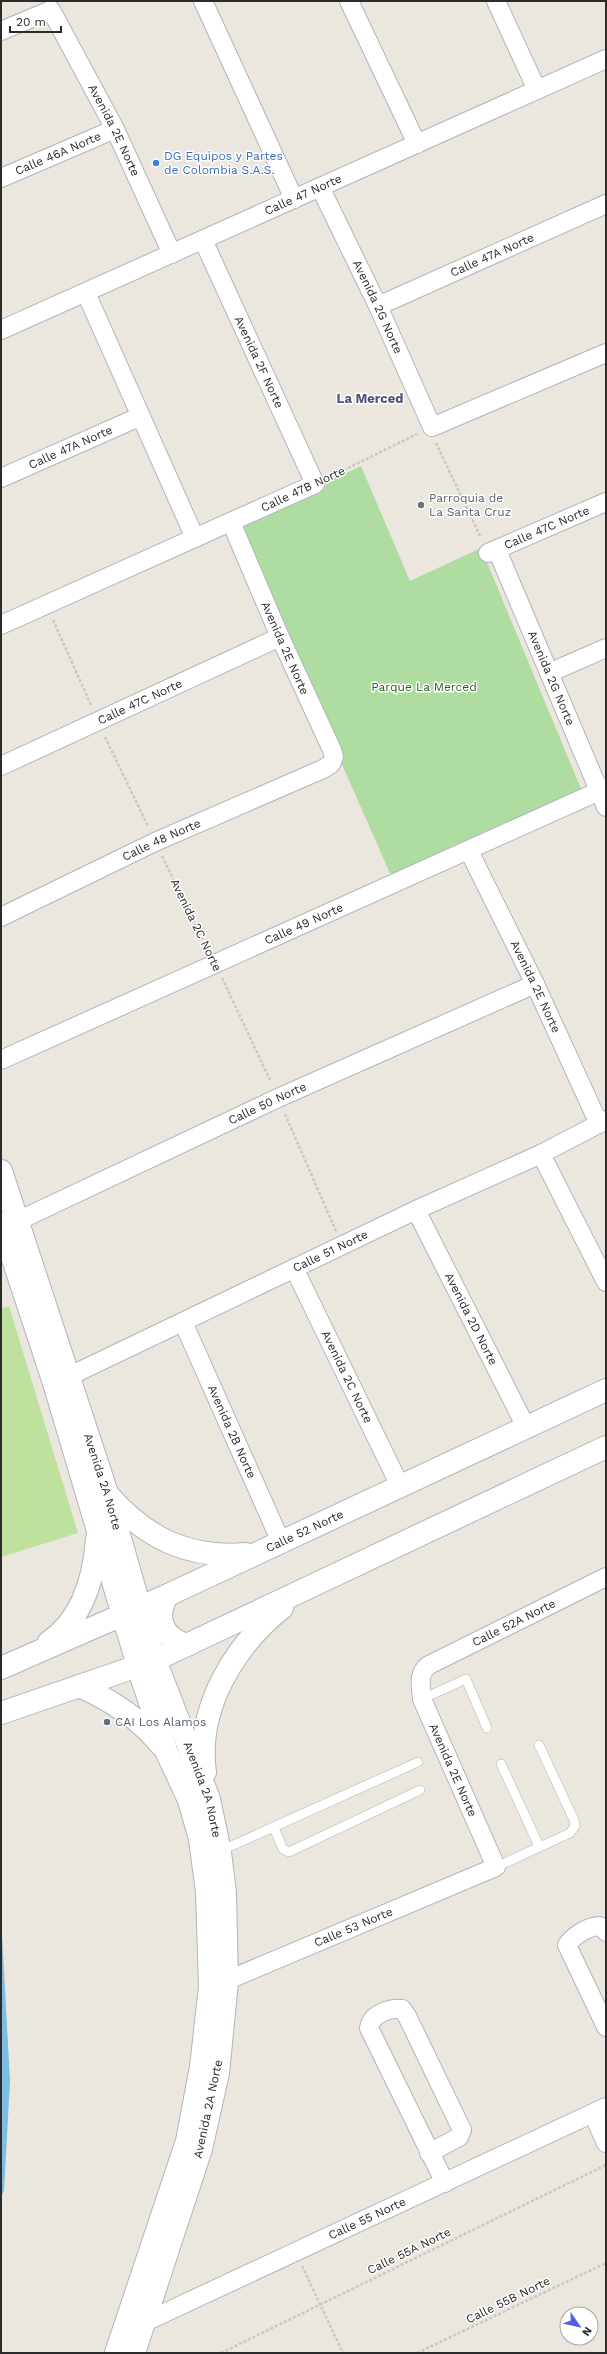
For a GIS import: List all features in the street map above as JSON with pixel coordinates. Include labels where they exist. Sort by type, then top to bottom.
[{"type":"main road","name":"Avenida 2A Norte","points":[[1,1171],[7,1224],[62,1380],[131,1611],[167,1752],[189,1800],[200,1839],[218,1985]]},
{"type":"main road","name":"Calle 52 Norte","points":[[1,1668],[168,1595],[606,1390]]},
{"type":"main road","points":[[1,1713],[79,1686],[143,1660],[187,1645],[606,1447]]},
{"type":"main road","points":[[29,1655],[52,1640],[71,1620],[86,1595],[95,1567],[99,1500],[125,1515],[142,1528],[173,1545],[200,1553],[228,1556],[255,1553]]},
{"type":"main road","points":[[208,1799],[203,1760],[204,1730],[213,1700],[228,1670],[247,1642],[270,1618],[296,1597],[325,1581]]},
{"type":"main road","points":[[168,1595],[160,1612],[162,1625],[170,1637],[187,1645]]},
{"type":"main road","name":"Avenida 2A Norte","points":[[134,2353],[136,2323],[187,2141],[218,1985],[225,1893],[220,1852],[208,1799],[143,1660]]},
{"type":"main road","points":[[56,1694],[74,1676],[143,1660]]},
{"type":"main road","points":[[79,1686],[99,1694],[137,1719],[167,1752]]},
{"type":"main road","name":"Avenida 2A Norte","points":[[116,2353],[136,2323]]},
{"type":"street","points":[[203,1],[294,199]]},
{"type":"street","points":[[349,1],[417,144]]},
{"type":"street","points":[[496,1],[536,90]]},
{"type":"street","name":"Avenida 2E Norte","points":[[1,32],[51,10],[115,129],[172,254]]},
{"type":"street","name":"Calle 47 Norte","points":[[1,330],[606,59]]},
{"type":"street","name":"Calle 46A Norte","points":[[1,178],[115,129]]},
{"type":"street","name":"Avenida 2G Norte","points":[[320,187],[378,306],[431,428]]},
{"type":"street","name":"Calle 47A Norte","points":[[378,306],[606,204]]},
{"type":"street","name":"Avenida 2F Norte","points":[[203,240],[316,484]]},
{"type":"street","points":[[86,293],[195,538]]},
{"type":"street","points":[[431,428],[606,353]]},
{"type":"street","name":"Calle 47A Norte","points":[[1,478],[140,417]]},
{"type":"street","name":"Calle 47B Norte","points":[[1,625],[316,484]]},
{"type":"street","name":"Calle 47C Norte","points":[[493,551],[606,502]]},
{"type":"street","name":"Avenida 2E Norte","points":[[231,522],[280,637],[332,750],[334,757],[331,764],[323,769]]},
{"type":"street","name":"Avenida 2G Norte","points":[[493,551],[604,795]]},
{"type":"street","name":"Calle 47C Norte","points":[[1,766],[280,637]]},
{"type":"street","points":[[549,672],[606,648]]},
{"type":"street","name":"Calle 48 Norte","points":[[1,916],[155,842],[323,769]]},
{"type":"street","name":"Calle 49 Norte","points":[[1,1060],[469,851],[604,795]]},
{"type":"street","name":"Avenida 2E Norte","points":[[469,851],[602,1122]]},
{"type":"street","name":"Calle 50 Norte","points":[[7,1224],[278,1098],[535,984]]},
{"type":"street","name":"Calle 51 Norte","points":[[62,1380],[416,1210],[541,1154],[602,1122]]},
{"type":"street","points":[[541,1154],[606,1282]]},
{"type":"street","name":"Avenida 2D Norte","points":[[416,1210],[526,1427]]},
{"type":"street","name":"Avenida 2C Norte","points":[[294,1268],[400,1486]]},
{"type":"street","name":"Avenida 2B Norte","points":[[183,1322],[281,1542]]},
{"type":"street","name":"Calle 52A Norte","points":[[422,1671],[429,1665],[606,1577]]},
{"type":"street","name":"Avenida 2E Norte","points":[[422,1671],[420,1679],[422,1699],[496,1867]]},
{"type":"street","name":"Calle 53 Norte","points":[[218,1985],[496,1867]]},
{"type":"street","points":[[606,1932],[600,1926],[593,1926],[571,1939],[567,1945],[606,2027]]},
{"type":"street","points":[[429,2153],[459,2137],[462,2130],[407,2016],[402,2009],[396,2008],[375,2016],[370,2021],[369,2028],[429,2153],[444,2183]]},
{"type":"street","points":[[599,2111],[606,2143]]},
{"type":"street","name":"Calle 55 Norte","points":[[136,2323],[296,2253],[599,2111]]},
{"type":"lane","points":[[422,1699],[466,1679],[487,1728]]},
{"type":"lane","points":[[496,1867],[570,1832],[575,1826],[574,1820],[539,1745]]},
{"type":"lane","points":[[220,1852],[418,1762]]},
{"type":"lane","points":[[501,1764],[539,1846]]},
{"type":"lane","points":[[274,1828],[283,1849],[289,1852],[420,1790]]},
{"type":"path","name":"Calle 47B Norte","points":[[316,484],[431,428]]},
{"type":"path","points":[[431,428],[493,551]]},
{"type":"path","name":"Avenida 2C Norte","points":[[46,605],[98,721],[278,1098],[342,1246]]},
{"type":"path","name":"Calle 55A Norte","points":[[221,2353],[606,2166]]},
{"type":"path","points":[[296,2253],[342,2353]]},
{"type":"path","name":"Calle 55B Norte","points":[[417,2353],[606,2263]]},
{"type":"green space","name":"Parque La Merced","points":[[361,466],[410,581],[481,548],[582,791],[392,878],[236,524]]},
{"type":"green space","points":[[9,1306],[78,1533],[1,1557],[1,1309]]},
{"type":"water","points":[[1,1916],[10,2081],[4,2190],[1,2198]]},
{"type":"place","name":"DG Equipos y Partes de Colombia S.A.S.","points":[[156,163]]},
{"type":"place","name":"Parroquia de La Santa Cruz","points":[[421,505]]},
{"type":"place","name":"CAI Los Alamos","points":[[107,1722]]},
{"type":"district","name":"La Merced","points":[[370,398]]}]
